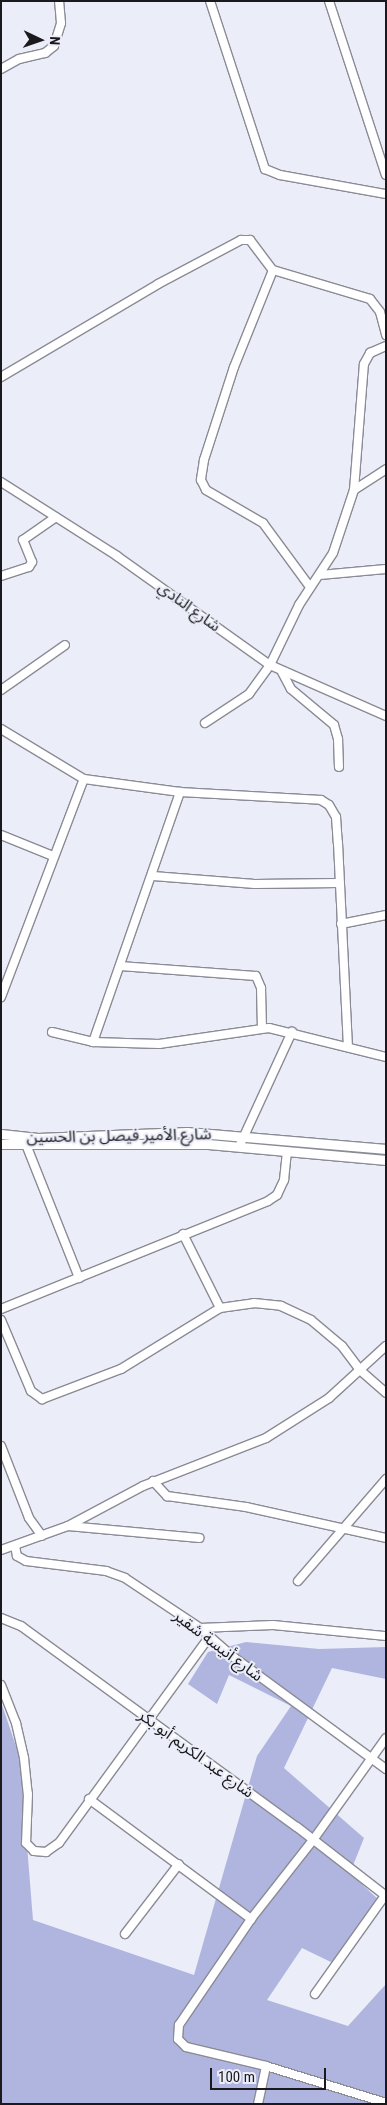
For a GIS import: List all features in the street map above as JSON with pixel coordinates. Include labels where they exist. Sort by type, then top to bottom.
[{"type":"street","points":[[1,69],[19,59],[45,53],[54,46],[61,23],[59,1]]},
{"type":"street","points":[[210,1],[265,169],[386,194]]},
{"type":"street","points":[[329,1],[386,175]]},
{"type":"street","points":[[1,377],[158,284],[244,239],[253,242],[273,270],[370,299],[380,312],[386,335]]},
{"type":"street","points":[[273,270],[234,367],[204,460],[201,480],[206,490],[264,523],[310,588]]},
{"type":"street","points":[[205,723],[241,702],[270,665],[310,588],[339,540],[354,490],[364,364],[370,353],[386,346]]},
{"type":"street","points":[[354,490],[386,469]]},
{"type":"street","name":"شارع النادي","points":[[1,482],[56,517],[270,665],[282,672],[386,716]]},
{"type":"street","points":[[1,576],[29,567],[32,562],[23,540],[56,517]]},
{"type":"street","points":[[320,574],[386,569]]},
{"type":"street","points":[[1,690],[65,645]]},
{"type":"street","points":[[282,672],[291,689],[334,725],[338,739],[338,766]]},
{"type":"street","points":[[1,729],[84,779],[180,792],[325,802],[336,817],[340,924],[348,1046]]},
{"type":"street","points":[[1,997],[53,856],[84,779]]},
{"type":"street","points":[[93,1042],[153,876],[180,792]]},
{"type":"street","points":[[1,835],[53,856]]},
{"type":"street","points":[[153,876],[255,884],[338,883]]},
{"type":"street","points":[[340,924],[386,915]]},
{"type":"street","points":[[120,966],[256,976],[261,988],[262,1028]]},
{"type":"street","points":[[52,1032],[93,1042],[168,1043],[262,1028],[292,1032],[386,1056]]},
{"type":"street","points":[[239,1147],[292,1032]]},
{"type":"street","name":"شارع الأمير فيصل بن الحسين","points":[[1,1134],[38,1138],[188,1132],[386,1149]]},
{"type":"street","name":"شارع الأمير فيصل بن الحسين","points":[[1,1144],[27,1147],[160,1144],[239,1147],[386,1160]]},
{"type":"street","points":[[27,1147],[79,1278]]},
{"type":"street","points":[[1,1309],[273,1198],[284,1180],[286,1152]]},
{"type":"street","points":[[183,1234],[220,1308]]},
{"type":"street","points":[[1,1320],[31,1391],[42,1399],[121,1368],[220,1308],[270,1303],[298,1312],[333,1338],[361,1371],[386,1393]]},
{"type":"street","points":[[1,1550],[68,1526],[154,1482],[266,1438],[329,1398],[361,1371],[386,1346]]},
{"type":"street","points":[[1,1446],[29,1518],[42,1536]]},
{"type":"street","points":[[298,1581],[341,1528],[386,1479]]},
{"type":"street","points":[[154,1482],[167,1496],[246,1507],[386,1538]]},
{"type":"street","points":[[68,1526],[199,1538]]},
{"type":"street","name":"شارع أنيسة شقير","points":[[15,1546],[17,1556],[26,1561],[116,1573],[200,1628],[217,1644],[386,1768]]},
{"type":"street","name":"شارع عبد الكريم أبو بكر","points":[[1,1618],[21,1626],[313,1840],[385,1896]]},
{"type":"street","points":[[200,1628],[273,1625],[386,1636]]},
{"type":"street","points":[[217,1644],[223,1627]]},
{"type":"street","points":[[1,1685],[23,1750],[28,1794],[27,1846],[36,1852],[52,1850],[209,1637]]},
{"type":"street","points":[[386,1738],[313,1840],[251,1919],[179,2025],[178,2039],[191,2049],[266,2066],[386,2103]]},
{"type":"street","points":[[89,1799],[251,1919]]},
{"type":"street","points":[[125,1934],[179,1864]]},
{"type":"street","points":[[314,1994],[385,1896]]},
{"type":"street","points":[[258,2104],[266,2066]]},
{"type":"shaded area","points":[[246,1642],[319,1649],[386,1647],[386,1679],[332,1668],[284,1768],[364,1838],[350,1873],[382,1903],[337,1965],[302,1948],[267,2000],[348,2026],[386,1984],[386,2104],[1,2104],[1,1702],[20,1758],[33,1920],[194,1975],[257,1756],[291,1706],[229,1675],[217,1704],[188,1684],[208,1652]]}]
